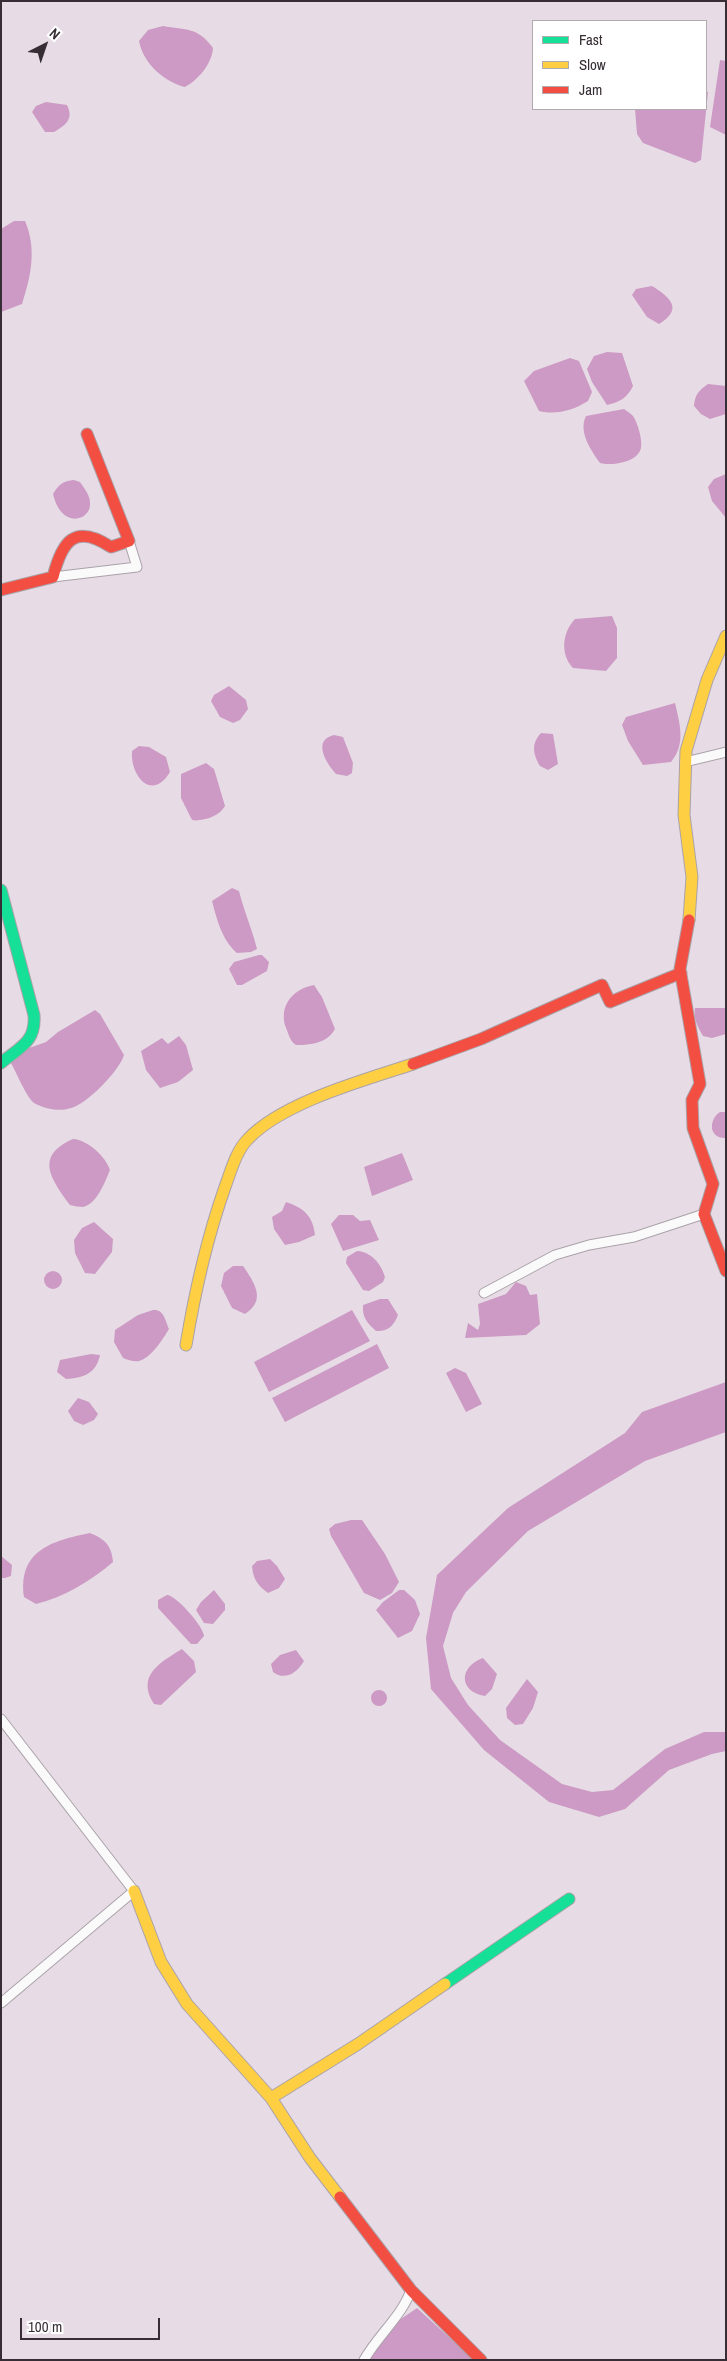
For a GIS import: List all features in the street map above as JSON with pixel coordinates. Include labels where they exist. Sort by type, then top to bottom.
[{"type":"street","points":[[1,590],[53,577],[137,567],[129,541],[87,434]]},
{"type":"street","points":[[53,577],[60,551],[67,541],[87,535],[98,536],[111,547],[129,541]]},
{"type":"street","points":[[726,636],[707,680],[686,751],[684,815],[692,877],[681,973],[700,1084],[692,1100],[693,1128],[702,1148],[713,1184],[704,1214],[726,1271]]},
{"type":"street","points":[[686,762],[726,752]]},
{"type":"street","points":[[1,890],[23,980],[34,1015],[35,1030],[29,1039],[1,1063]]},
{"type":"street","points":[[186,1345],[196,1289],[213,1218],[234,1162],[248,1138],[270,1120],[328,1095],[464,1046],[602,986],[610,1002],[681,973]]},
{"type":"street","points":[[484,1293],[555,1255],[589,1245],[634,1237],[704,1214]]},
{"type":"street","points":[[1,1720],[134,1890],[161,1962],[187,2004],[271,2098],[310,2158],[411,2290],[481,2360]]},
{"type":"street","points":[[1,2004],[134,1890]]},
{"type":"street","points":[[271,2098],[358,2044],[569,1899]]},
{"type":"street","points":[[364,2360],[374,2342],[406,2305],[411,2290]]},
{"type":"shaded area","points":[[163,26],[197,33],[213,48],[210,60],[204,71],[185,87],[162,76],[150,64],[141,49],[139,41],[148,30]]},
{"type":"shaded area","points":[[720,60],[726,61],[726,135],[710,127]]},
{"type":"shaded area","points":[[46,102],[67,105],[69,110],[68,121],[54,132],[45,132],[32,112],[36,106]]},
{"type":"shaded area","points":[[635,110],[706,110],[701,160],[695,163],[643,143],[637,134]]},
{"type":"shaded area","points":[[14,221],[25,221],[29,231],[32,252],[30,273],[22,304],[1,312],[1,229]]},
{"type":"shaded area","points":[[652,286],[669,299],[673,308],[667,319],[659,324],[647,317],[632,295],[636,289]]},
{"type":"shaded area","points":[[607,352],[622,353],[633,386],[623,399],[607,405],[592,382],[587,369],[594,356]]},
{"type":"shaded area","points":[[570,358],[579,361],[592,392],[588,401],[564,411],[552,413],[539,411],[524,381],[534,371]]},
{"type":"shaded area","points":[[708,384],[726,386],[726,414],[710,419],[701,414],[694,406],[698,393]]},
{"type":"shaded area","points":[[624,409],[633,416],[637,423],[641,439],[640,451],[633,458],[622,463],[600,463],[587,441],[584,428],[586,416]]},
{"type":"shaded area","points":[[726,474],[726,518],[712,501],[708,487],[714,479]]},
{"type":"shaded area","points":[[74,480],[80,482],[90,500],[90,507],[86,514],[76,519],[62,513],[56,504],[53,494],[62,484]]},
{"type":"shaded area","points":[[612,616],[617,628],[617,658],[606,671],[573,668],[566,656],[564,644],[567,631],[575,619]]},
{"type":"shaded area","points":[[229,686],[246,700],[248,709],[240,720],[233,723],[220,717],[211,701],[214,695]]},
{"type":"shaded area","points":[[675,703],[680,734],[679,748],[676,755],[671,762],[643,765],[628,741],[622,725],[626,717]]},
{"type":"shaded area","points":[[541,733],[553,734],[558,764],[548,770],[540,766],[534,749],[534,745]]},
{"type":"shaded area","points":[[334,735],[343,737],[353,763],[352,773],[347,776],[336,774],[328,764],[323,752],[324,742],[327,738]]},
{"type":"shaded area","points":[[139,746],[149,747],[166,757],[170,772],[163,781],[156,785],[150,785],[138,777],[132,760],[132,751]]},
{"type":"shaded area","points":[[206,763],[214,769],[225,806],[223,810],[210,818],[192,820],[181,798],[181,774]]},
{"type":"shaded area","points":[[232,888],[239,891],[255,942],[257,949],[251,952],[237,953],[232,948],[224,936],[216,915],[212,901]]},
{"type":"shaded area","points":[[262,955],[269,962],[267,971],[242,985],[237,985],[229,969],[234,962]]},
{"type":"shaded area","points":[[314,985],[322,997],[335,1029],[332,1034],[323,1040],[296,1045],[291,1040],[286,1028],[284,1013],[286,1006],[289,1000],[300,990]]},
{"type":"shaded area","points":[[695,1008],[726,1008],[726,1034],[712,1038],[703,1036],[695,1019]]},
{"type":"shaded area","points":[[95,1010],[100,1014],[124,1055],[116,1069],[94,1093],[71,1108],[62,1110],[52,1109],[34,1103],[25,1091],[11,1063],[29,1048],[46,1042],[58,1032]]},
{"type":"shaded area","points":[[179,1036],[186,1045],[193,1070],[178,1082],[160,1088],[146,1070],[141,1051],[162,1038],[168,1044]]},
{"type":"shaded area","points":[[720,1112],[726,1112],[726,1138],[716,1135],[712,1128],[713,1120]]},
{"type":"shaded area","points":[[73,1139],[85,1142],[96,1150],[105,1160],[110,1170],[96,1197],[92,1202],[83,1207],[70,1205],[52,1177],[50,1169],[50,1160],[53,1153]]},
{"type":"shaded area","points":[[402,1153],[413,1180],[372,1196],[364,1167]]},
{"type":"shaded area","points":[[286,1202],[303,1210],[310,1218],[315,1235],[299,1242],[285,1245],[274,1229],[272,1217],[282,1211]]},
{"type":"shaded area","points":[[339,1215],[353,1215],[360,1221],[370,1220],[379,1240],[343,1251],[331,1224]]},
{"type":"shaded area","points":[[94,1222],[113,1239],[112,1252],[95,1274],[85,1273],[75,1253],[74,1240],[82,1228]]},
{"type":"shaded area","points":[[357,1251],[375,1259],[385,1277],[383,1282],[369,1291],[363,1290],[346,1263],[347,1257]]},
{"type":"shaded area","points":[[233,1266],[243,1266],[251,1278],[256,1291],[256,1303],[245,1314],[232,1308],[221,1286],[224,1273]]},
{"type":"shaded area","points":[[53,1271],[59,1274],[62,1280],[59,1286],[53,1289],[47,1286],[44,1280],[47,1274]]},
{"type":"shaded area","points":[[516,1282],[526,1286],[530,1295],[537,1294],[540,1324],[526,1335],[465,1338],[468,1323],[478,1330],[480,1324],[478,1304],[506,1294]]},
{"type":"shaded area","points":[[380,1299],[388,1299],[398,1315],[390,1327],[376,1331],[366,1320],[363,1313],[363,1305]]},
{"type":"shaded area","points":[[153,1310],[162,1313],[169,1329],[148,1356],[139,1361],[123,1358],[114,1342],[115,1330],[138,1315]]},
{"type":"shaded area","points":[[352,1310],[370,1341],[269,1392],[254,1362]]},
{"type":"shaded area","points":[[377,1344],[389,1368],[285,1422],[272,1398]]},
{"type":"shaded area","points":[[91,1354],[100,1355],[95,1367],[88,1374],[78,1378],[66,1379],[57,1372],[60,1360]]},
{"type":"shaded area","points":[[455,1368],[466,1373],[482,1404],[466,1412],[446,1373]]},
{"type":"shaded area","points":[[726,1382],[726,1432],[645,1461],[528,1531],[466,1592],[453,1613],[443,1646],[451,1678],[468,1705],[500,1740],[562,1784],[592,1792],[613,1790],[665,1749],[704,1732],[726,1732],[726,1751],[712,1754],[669,1770],[625,1809],[599,1817],[549,1802],[484,1750],[431,1689],[426,1638],[437,1575],[508,1508],[625,1433],[642,1412]]},
{"type":"shaded area","points":[[78,1398],[89,1402],[98,1414],[94,1420],[83,1425],[74,1421],[68,1411]]},
{"type":"shaded area","points":[[351,1520],[362,1520],[385,1554],[399,1582],[392,1593],[380,1600],[364,1593],[331,1536],[329,1529],[335,1524]]},
{"type":"shaded area","points":[[90,1533],[107,1544],[113,1562],[96,1576],[57,1597],[36,1604],[24,1597],[26,1568],[32,1558],[51,1544]]},
{"type":"shaded area","points":[[1,1556],[12,1565],[11,1576],[5,1578],[1,1578]]},
{"type":"shaded area","points":[[270,1559],[285,1579],[279,1588],[268,1593],[257,1582],[252,1566],[257,1561]]},
{"type":"shaded area","points":[[214,1590],[225,1604],[225,1610],[213,1624],[204,1623],[196,1610],[201,1602]]},
{"type":"shaded area","points":[[399,1590],[404,1590],[415,1600],[420,1614],[412,1631],[398,1638],[376,1610]]},
{"type":"shaded area","points":[[167,1595],[177,1600],[183,1606],[195,1619],[203,1632],[204,1636],[197,1644],[191,1644],[158,1608],[158,1600]]},
{"type":"shaded area","points":[[182,1649],[194,1661],[196,1672],[161,1705],[154,1704],[149,1694],[149,1678],[158,1665]]},
{"type":"shaded area","points":[[296,1650],[304,1661],[298,1669],[286,1676],[277,1675],[273,1672],[271,1664],[280,1655]]},
{"type":"shaded area","points":[[483,1658],[497,1674],[492,1689],[485,1696],[470,1690],[466,1685],[465,1679],[469,1667]]},
{"type":"shaded area","points":[[527,1679],[538,1692],[533,1708],[523,1724],[515,1725],[507,1718],[506,1708]]},
{"type":"shaded area","points":[[376,1690],[382,1690],[387,1695],[385,1704],[376,1706],[371,1701],[371,1695]]},
{"type":"shaded area","points":[[417,2308],[474,2360],[368,2360],[395,2323]]},
{"type":"traffic: fast","points":[[1,890],[34,1015],[34,1024],[29,1038],[1,1063]]},
{"type":"traffic: fast","points":[[445,1984],[569,1899]]},
{"type":"traffic: slow","points":[[689,920],[692,877],[684,815],[686,751],[707,680],[726,636]]},
{"type":"traffic: slow","points":[[186,1345],[207,1245],[237,1155],[248,1139],[263,1126],[303,1103],[349,1085],[413,1064]]},
{"type":"traffic: slow","points":[[134,1891],[161,1962],[187,2004],[271,2098],[310,2158],[340,2197]]},
{"type":"traffic: slow","points":[[271,2098],[358,2044],[445,1984]]},
{"type":"traffic: jam","points":[[1,590],[53,577],[66,545],[79,536],[88,536],[111,547],[129,541],[87,434]]},
{"type":"traffic: jam","points":[[689,920],[680,969],[700,1084],[692,1100],[693,1128],[713,1184],[704,1214],[726,1271]]},
{"type":"traffic: jam","points":[[413,1064],[481,1039],[602,985],[610,1002],[681,973]]},
{"type":"traffic: jam","points":[[340,2197],[411,2290],[481,2360]]}]
